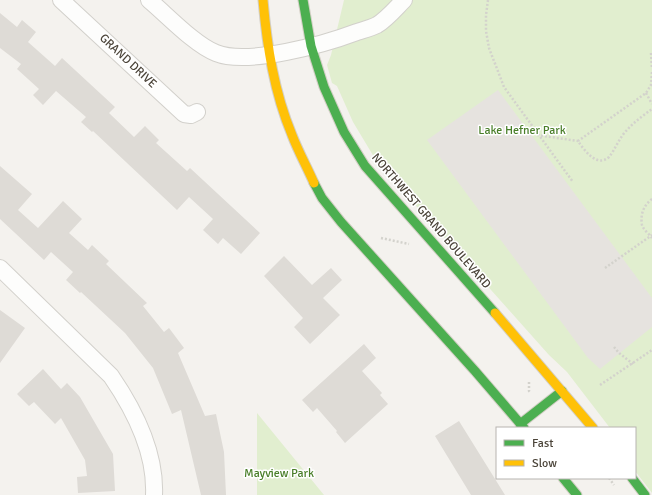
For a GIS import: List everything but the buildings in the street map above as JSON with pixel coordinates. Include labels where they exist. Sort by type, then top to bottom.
[{"type":"street","name":"GRAND DRIVE","points":[[61,0],[184,114],[192,115],[197,112]]},
{"type":"street","points":[[149,0],[189,35],[207,48],[217,53],[238,57],[269,54],[334,40],[377,25],[404,0]]},
{"type":"street","points":[[263,0],[265,30],[269,54],[279,102],[289,131],[304,165],[322,197],[341,222],[474,370],[522,426],[562,390]]},
{"type":"street","name":"NORTHWEST GRAND BOULEVARD","points":[[303,0],[311,46],[324,87],[341,126],[365,166],[477,292],[593,427]]},
{"type":"street","points":[[0,268],[111,376],[137,419],[146,442],[152,467],[154,495]]},
{"type":"street","points":[[564,479],[577,495]]},
{"type":"street","points":[[633,479],[645,495]]},
{"type":"path","points":[[488,0],[486,32],[489,48],[504,87],[572,182]]},
{"type":"path","points":[[651,53],[652,69]]},
{"type":"path","points":[[538,135],[578,141],[646,93],[651,85],[652,72]]},
{"type":"path","points":[[646,93],[652,104]]},
{"type":"path","points":[[578,141],[586,153],[595,160],[602,160],[608,157],[627,129],[652,110]]},
{"type":"path","points":[[605,268],[651,236],[642,226],[642,209],[652,198]]},
{"type":"path","points":[[614,347],[633,364]]},
{"type":"path","points":[[600,385],[652,350]]},
{"type":"green space","name":"Lake Hefner Park","points":[[344,0],[652,0],[652,493],[636,472],[636,427],[609,427],[567,372],[549,355],[377,162],[353,122],[337,86],[332,83],[327,65],[331,55]]},
{"type":"green space","name":"Mayview Park","points":[[257,413],[324,495],[257,495]]},
{"type":"shaded area","points":[[498,90],[652,298],[652,327],[600,369],[588,358],[427,140]]},
{"type":"traffic: fast","points":[[303,0],[311,46],[324,87],[344,132],[365,166],[495,313]]},
{"type":"traffic: fast","points":[[314,183],[322,198],[341,222],[475,371],[523,427]]},
{"type":"traffic: fast","points":[[520,424],[562,391]]},
{"type":"traffic: fast","points":[[564,479],[577,495]]},
{"type":"traffic: fast","points":[[633,479],[645,495]]},
{"type":"traffic: slow","points":[[263,0],[269,52],[280,102],[294,141],[314,183]]},
{"type":"traffic: slow","points":[[495,313],[592,427]]}]
